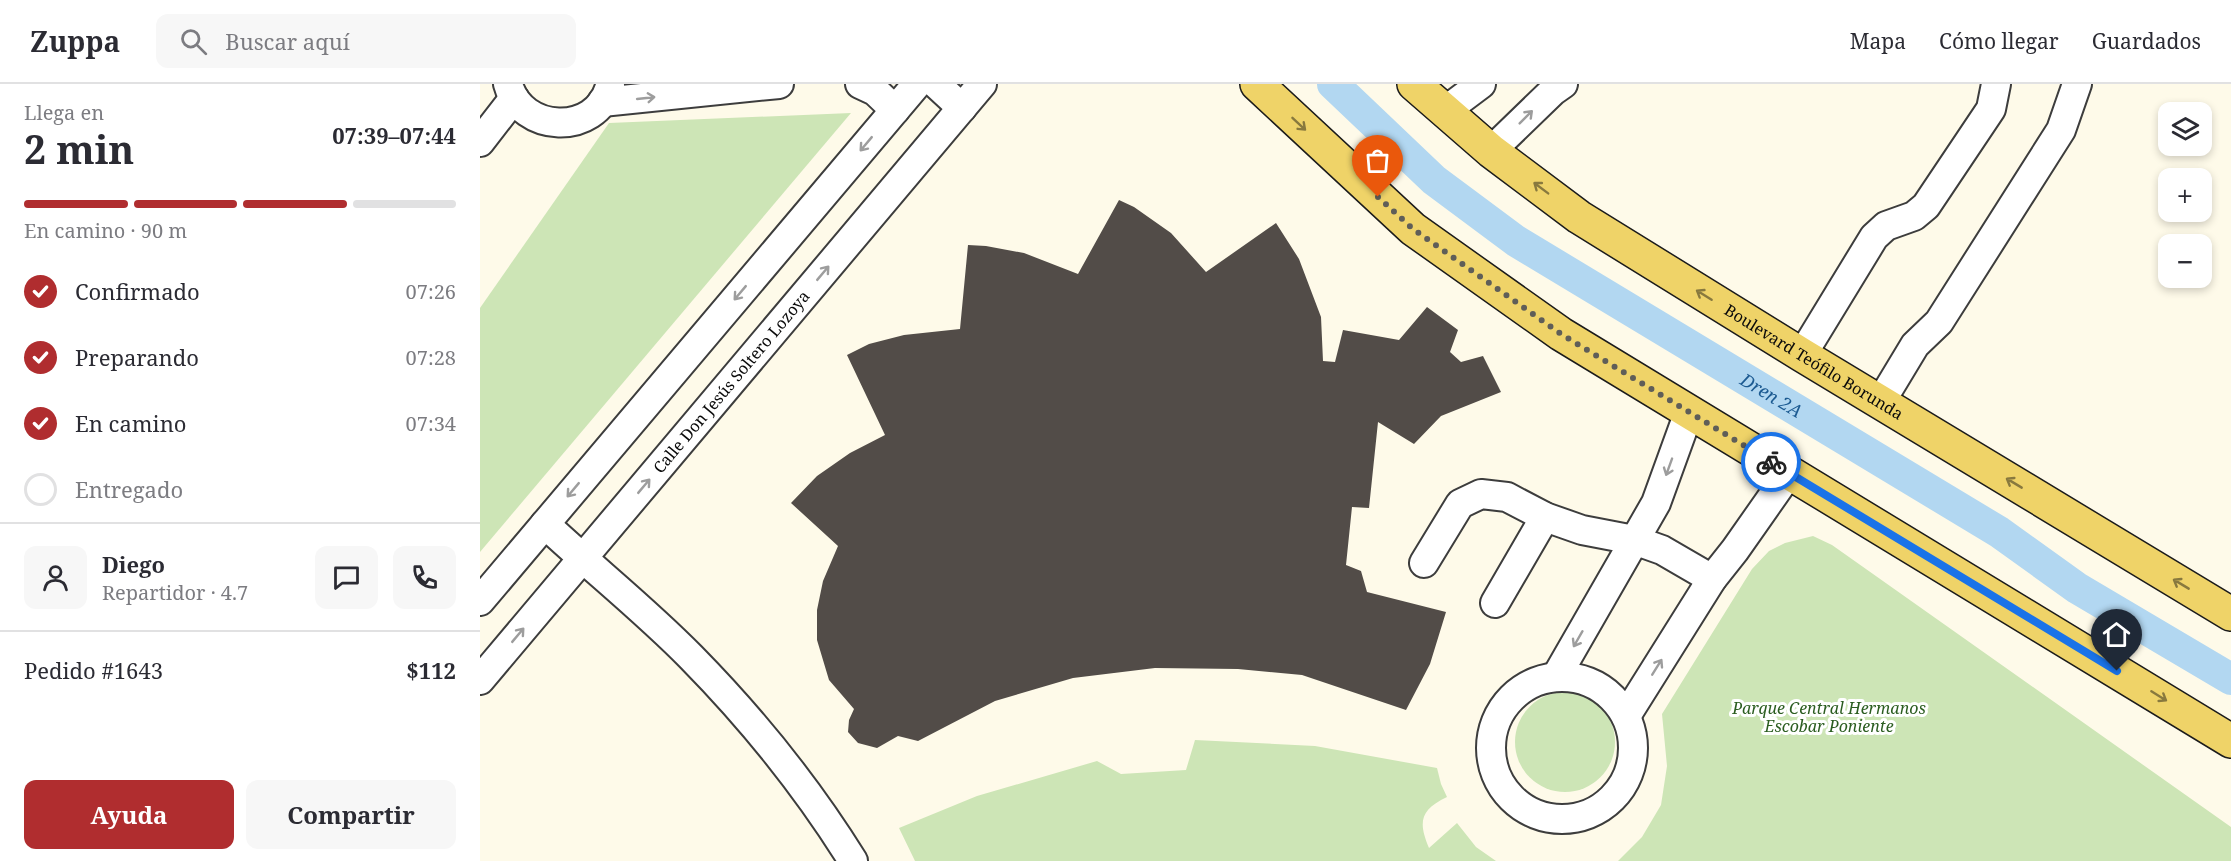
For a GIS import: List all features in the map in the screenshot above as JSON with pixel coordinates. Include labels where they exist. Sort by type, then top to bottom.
[{"type":"main road","points":[[1257,84],[1413,229],[1561,334],[2231,741]]},
{"type":"main road","name":"Boulevard Teófilo Borunda","points":[[1414,84],[1491,151],[1579,218],[1880,403],[2231,614]]},
{"type":"street","points":[[480,142],[511,91],[525,111],[540,120],[557,124],[574,122],[590,114],[606,93],[779,84]]},
{"type":"street","points":[[860,84],[875,91],[896,110]]},
{"type":"street","points":[[480,601],[918,84]]},
{"type":"street","points":[[936,84],[962,108]]},
{"type":"street","name":"Calle Don Jesús Soltero Lozoya","points":[[480,680],[982,84]]},
{"type":"street","points":[[1444,111],[1481,84]]},
{"type":"street","points":[[1491,151],[1552,91],[1563,84]]},
{"type":"street","points":[[1802,355],[1874,237],[1886,226],[1914,216],[1926,206],[1991,109],[1996,84]]},
{"type":"street","points":[[1880,403],[1915,345],[1939,322],[2061,130],[2077,84]]},
{"type":"street","points":[[1556,677],[1656,503],[1689,412]]},
{"type":"street","points":[[1626,716],[1712,579],[1789,473]]},
{"type":"street","points":[[1424,563],[1460,504],[1481,494],[1507,497],[1545,517],[1582,530],[1634,540],[1662,549],[1712,579]]},
{"type":"street","points":[[1495,603],[1545,517]]},
{"type":"street","points":[[545,524],[690,656],[762,734],[825,815],[854,861]]},
{"type":"street","points":[[1556,677],[1577,679],[1597,686],[1614,699],[1626,716],[1632,737],[1632,759],[1625,780],[1612,798],[1594,811],[1574,818],[1549,818],[1530,811],[1511,798],[1498,779],[1491,757],[1492,734],[1500,712],[1514,694],[1533,682],[1556,677]]},
{"type":"green space","points":[[851,113],[480,552],[480,308],[609,123]]},
{"type":"green space","name":"Parque Central Hermanos Escobar Poniente","points":[[1813,536],[1832,545],[2231,827],[2231,861],[1618,861],[1642,837],[1661,805],[1667,766],[1662,714],[1752,569],[1769,551],[1785,543]]},
{"type":"green space","points":[[1565,692],[1584,696],[1600,707],[1611,723],[1615,742],[1611,761],[1600,777],[1584,788],[1565,792],[1546,788],[1530,777],[1519,761],[1515,742],[1519,723],[1530,707],[1546,696]]},
{"type":"green space","points":[[1195,740],[1315,746],[1437,768],[1447,797],[1431,807],[1424,818],[1423,831],[1429,848],[1457,823],[1476,847],[1496,861],[915,861],[899,828],[977,796],[1097,761],[1121,774],[1186,770]]},
{"type":"building","points":[[1119,200],[1134,207],[1171,233],[1206,272],[1276,223],[1299,259],[1321,317],[1323,361],[1335,362],[1343,330],[1399,340],[1427,307],[1458,330],[1450,352],[1461,362],[1483,356],[1501,392],[1441,416],[1414,444],[1378,422],[1369,508],[1352,507],[1346,565],[1361,571],[1367,592],[1446,612],[1430,664],[1406,710],[1302,675],[1238,669],[1155,668],[1073,678],[995,701],[918,741],[898,736],[877,748],[858,743],[848,732],[849,720],[854,709],[829,680],[817,640],[817,610],[823,581],[838,546],[791,503],[817,476],[850,453],[885,435],[847,355],[869,344],[904,335],[960,329],[968,245],[1024,253],[1078,274]]},
{"type":"waterway","name":"Dren 2A","points":[[1333,84],[1434,180],[1516,241],[1999,532],[2077,588],[2231,679]]},
{"type":"way so far","points":[[1378,197],[1413,229],[1561,334],[1771,462]]},
{"type":"route","points":[[1771,462],[2117,671]]}]
